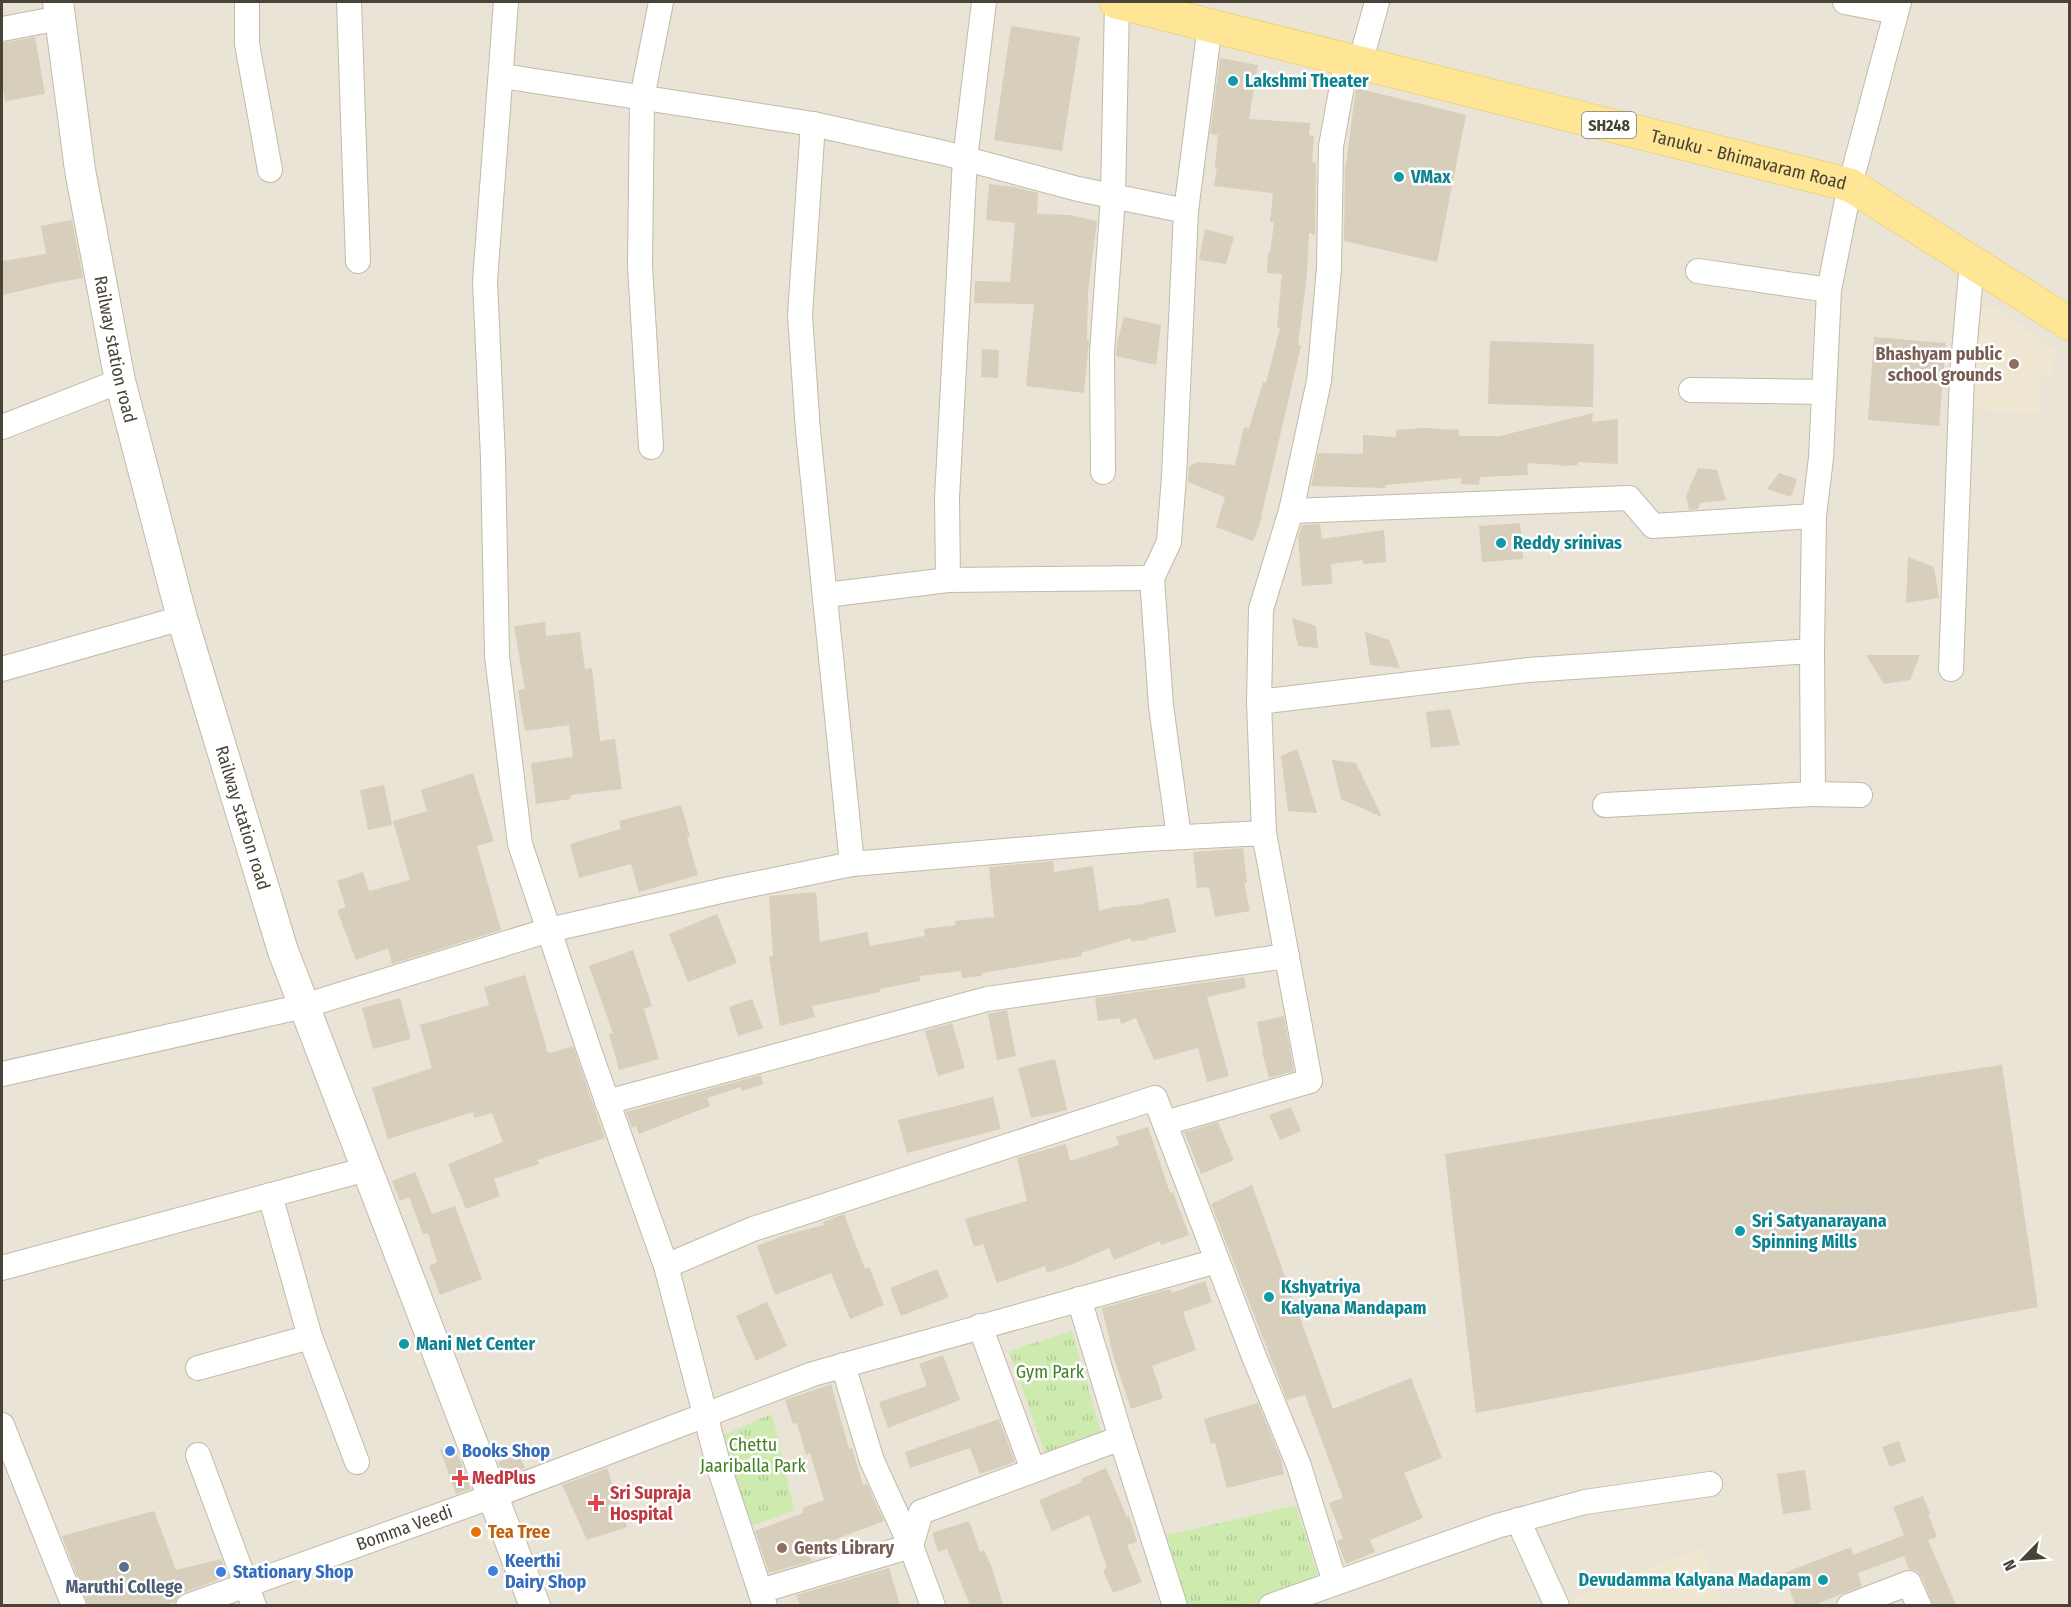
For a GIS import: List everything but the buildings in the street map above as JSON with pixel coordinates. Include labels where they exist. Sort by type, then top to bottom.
[{"type":"main road","name":"Tanuku - Bhimavaram Road","points":[[1117,2],[1199,16],[1354,61],[1850,185],[2070,324]]},
{"type":"street","points":[[247,2],[247,44],[270,170]]},
{"type":"street","points":[[349,2],[358,261]]},
{"type":"street","points":[[506,2],[485,281],[493,458],[497,656],[520,844],[607,1102],[666,1266],[719,1467],[762,1598],[911,1546]]},
{"type":"street","points":[[651,447],[640,267],[642,98],[661,2]]},
{"type":"street","points":[[948,580],[947,498],[965,159],[984,2]]},
{"type":"street","points":[[1103,472],[1102,353],[1113,196],[1117,2]]},
{"type":"street","points":[[1165,1124],[1310,1081],[1264,833],[1259,702],[1261,609],[1291,511],[1319,381],[1329,268],[1331,146],[1354,61],[1377,2]]},
{"type":"street","points":[[1814,795],[1812,651],[1814,516],[1821,458],[1829,290],[1850,185],[1897,7],[1845,2]]},
{"type":"street","points":[[2,30],[59,10]]},
{"type":"street","name":"Railway station road","points":[[59,10],[80,170],[120,381],[182,618],[280,940],[535,1605]]},
{"type":"street","points":[[1179,837],[1161,706],[1152,578],[1169,542],[1175,465],[1185,211],[1199,16]]},
{"type":"street","points":[[501,76],[813,124],[965,159],[1078,189],[1185,211]]},
{"type":"street","points":[[813,124],[800,315],[808,431],[852,864]]},
{"type":"street","points":[[1951,669],[1962,376],[1972,262]]},
{"type":"street","points":[[1698,271],[1829,290]]},
{"type":"street","points":[[2,427],[120,381]]},
{"type":"street","points":[[1691,390],[1824,392]]},
{"type":"street","points":[[1291,511],[1629,498],[1653,526],[1814,516]]},
{"type":"street","points":[[826,595],[948,580],[1152,578]]},
{"type":"street","points":[[2,669],[182,618]]},
{"type":"street","points":[[1259,702],[1528,670],[1812,651]]},
{"type":"street","points":[[1605,805],[1814,795],[1860,795]]},
{"type":"street","points":[[2,1074],[304,1006],[549,930],[852,864],[1179,837],[1264,833]]},
{"type":"street","points":[[607,1102],[987,999],[1287,956]]},
{"type":"street","points":[[666,1266],[753,1229],[1155,1098],[1253,1354],[1299,1466],[1335,1583]]},
{"type":"street","points":[[2,1268],[367,1169]]},
{"type":"street","points":[[270,1195],[310,1337],[357,1462]]},
{"type":"street","name":"Bomma Veedi","points":[[188,1605],[250,1595],[493,1496],[813,1374],[1217,1261]]},
{"type":"street","points":[[1079,1299],[1175,1605]]},
{"type":"street","points":[[980,1326],[1033,1470]]},
{"type":"street","points":[[198,1368],[310,1337]]},
{"type":"street","points":[[843,1365],[872,1461],[911,1546],[933,1605]]},
{"type":"street","points":[[2,1425],[74,1605]]},
{"type":"street","points":[[911,1546],[921,1512],[1121,1438]]},
{"type":"street","points":[[198,1455],[250,1595]]},
{"type":"street","points":[[1271,1605],[1518,1520],[1586,1502],[1710,1484]]},
{"type":"street","points":[[1518,1520],[1557,1605]]},
{"type":"street","points":[[1850,1605],[1909,1583],[1919,1605]]},
{"type":"shaded area","points":[[2,2],[2069,2],[2069,1605],[2,1605]]},
{"type":"shaded area","name":"Bhashyam public school grounds","points":[[1988,305],[2002,312],[2057,352],[2051,375],[2040,378],[2039,414],[1971,409],[1978,315]]},
{"type":"shaded area","points":[[1701,1548],[1723,1605],[1579,1605],[1575,1598]]},
{"type":"green space","name":"Gym Park","points":[[1072,1331],[1101,1433],[1045,1453],[1009,1351]]},
{"type":"green space","name":"Chettu Jaariballa Park","points":[[772,1414],[794,1510],[749,1527],[717,1438]]},
{"type":"green space","points":[[1296,1505],[1319,1579],[1249,1605],[1185,1605],[1160,1537]]},
{"type":"place","name":"Lakshmi Theater","points":[[1233,81]]},
{"type":"place","name":"VMax","points":[[1399,177]]},
{"type":"place","name":"Bhashyam public school grounds","points":[[2014,364]]},
{"type":"place","name":"Reddy srinivas","points":[[1501,543]]},
{"type":"place","name":"Sri Satyanarayana Spinning Mills","points":[[1740,1231]]},
{"type":"place","name":"Kshyatriya Kalyana Mandapam","points":[[1269,1297]]},
{"type":"place","name":"Mani Net Center","points":[[404,1344]]},
{"type":"place","name":"Books Shop","points":[[450,1451]]},
{"type":"place","name":"MedPlus","points":[[460,1478]]},
{"type":"place","name":"Sri Supraja Hospital","points":[[596,1503]]},
{"type":"place","name":"Tea Tree","points":[[476,1532]]},
{"type":"place","name":"Gents Library","points":[[782,1548]]},
{"type":"place","name":"Maruthi College","points":[[124,1567]]},
{"type":"place","name":"Keerthi Dairy Shop","points":[[493,1571]]},
{"type":"place","name":"Stationary Shop","points":[[221,1572]]},
{"type":"place","name":"Devudamma Kalyana Madapam","points":[[1823,1580]]}]
